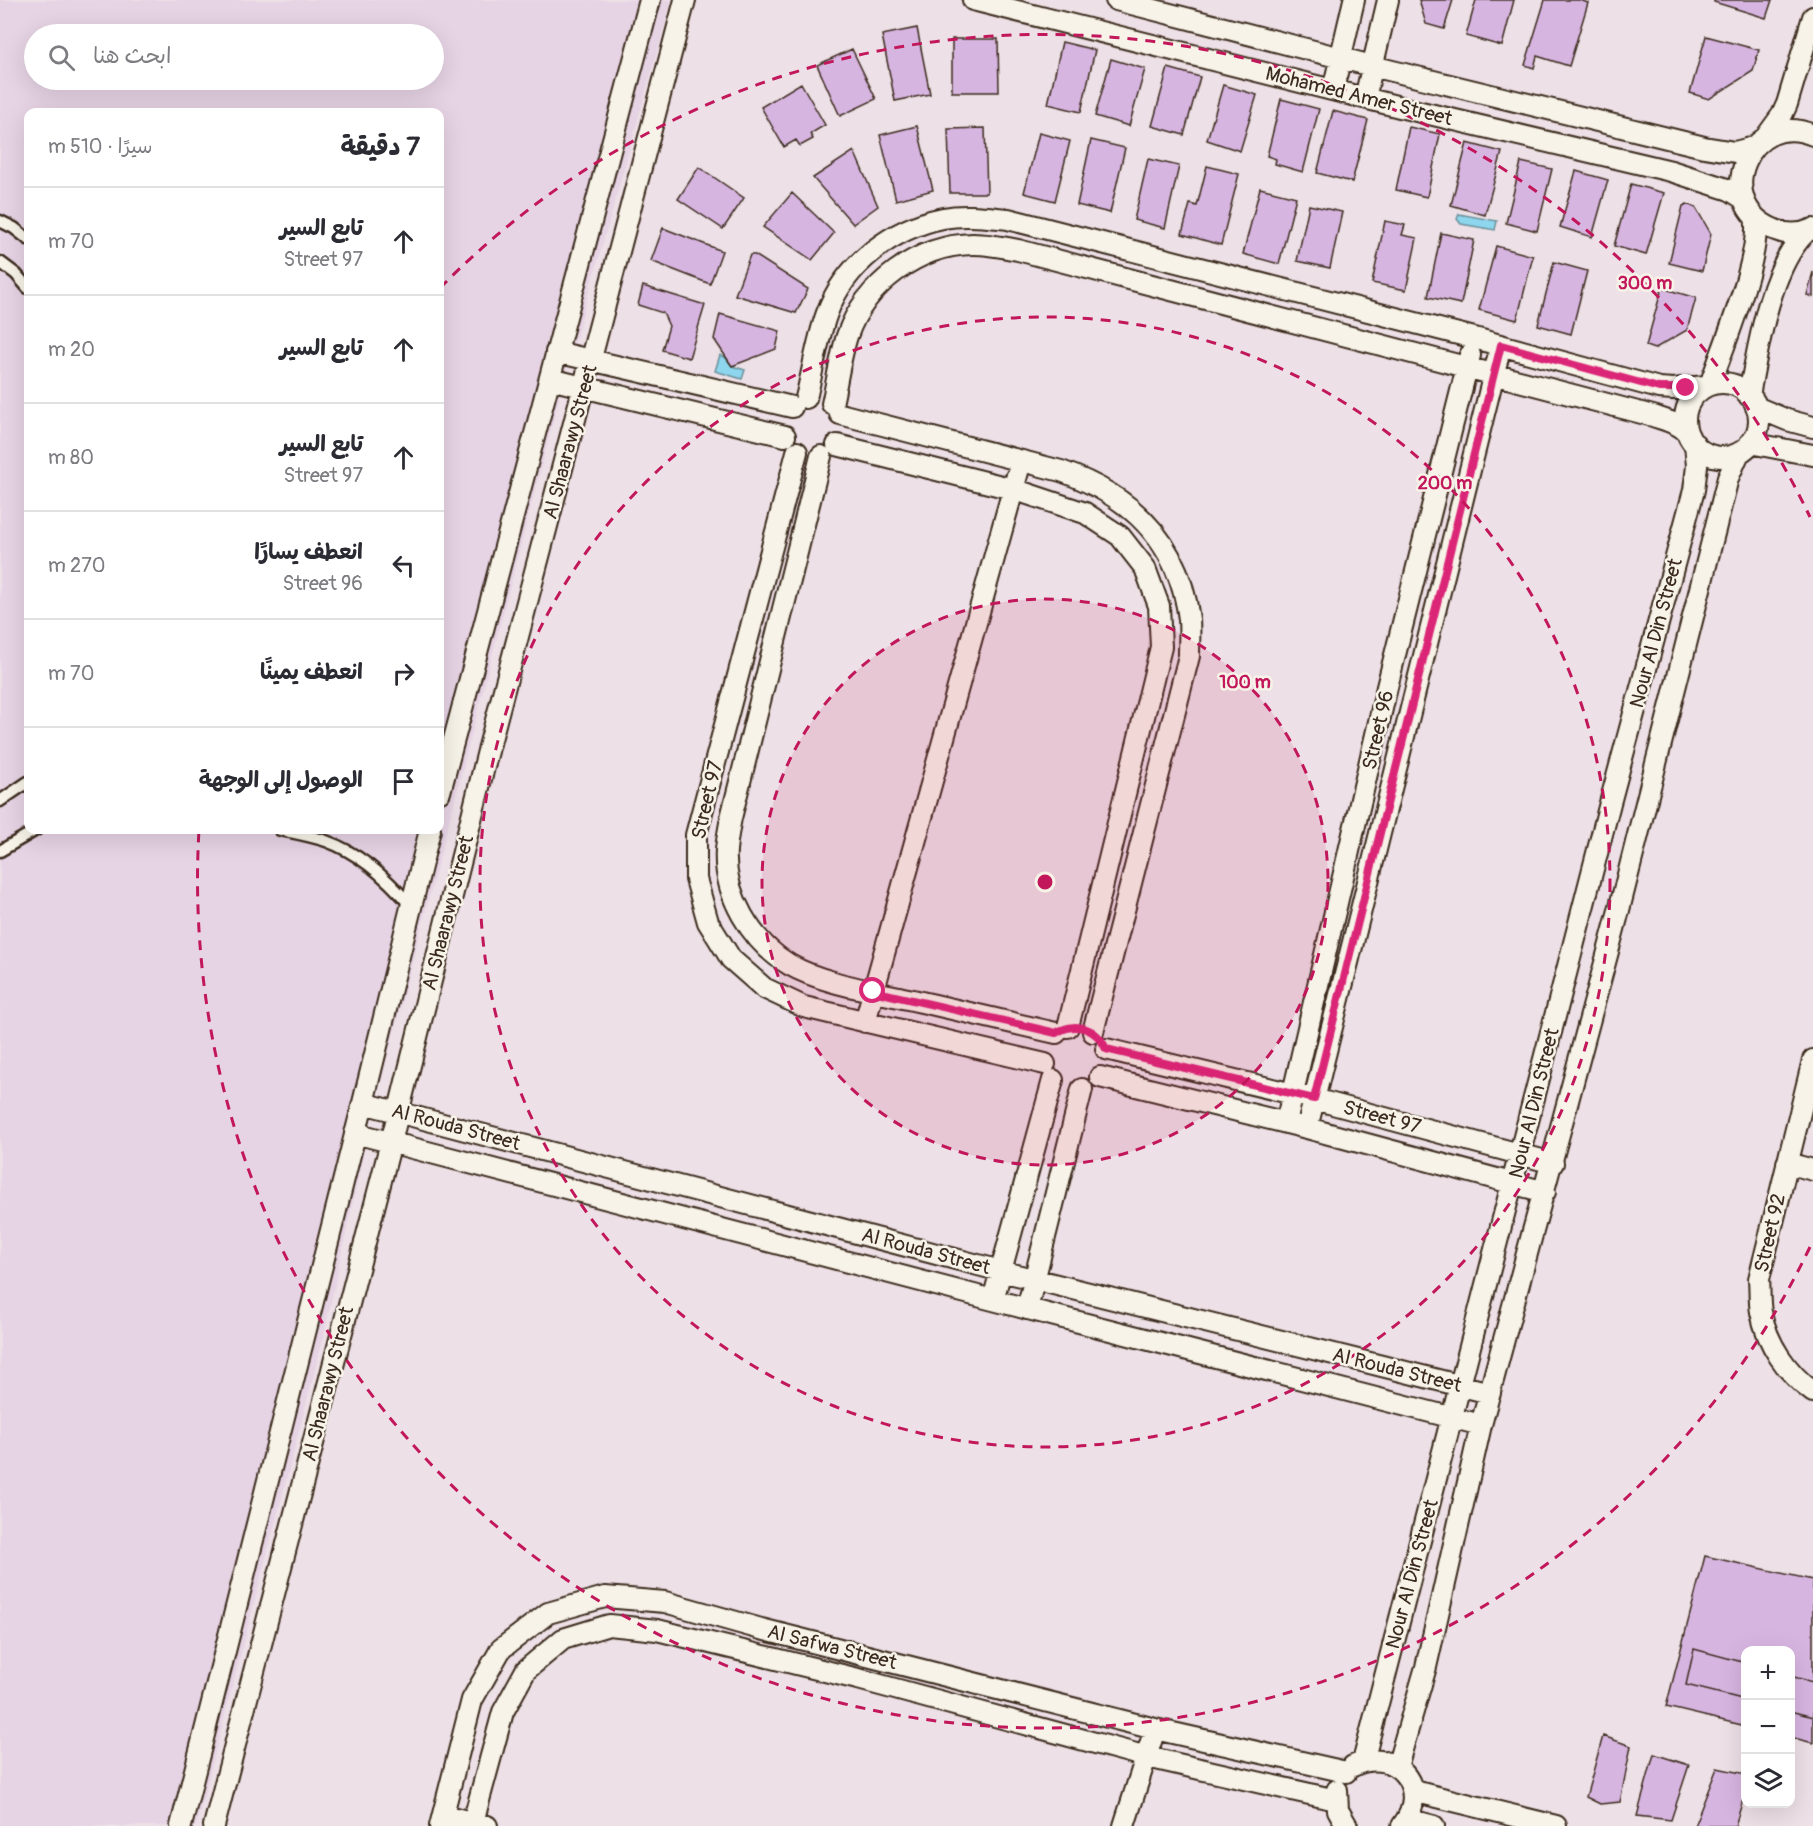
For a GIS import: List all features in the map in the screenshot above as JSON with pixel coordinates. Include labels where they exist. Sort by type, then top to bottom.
[{"type":"street","name":"Al Shaarawy Street","points":[[444,777],[650,0]]},
{"type":"street","name":"Al Shaarawy Street","points":[[214,1826],[391,1142],[489,747],[685,0]]},
{"type":"street","name":"Mohamed Amer Street","points":[[976,0],[1365,98],[1671,171],[1730,190],[1743,199]]},
{"type":"street","name":"Mohamed Amer Street","points":[[1116,0],[1340,58],[1704,147],[1735,152],[1780,132],[1796,131],[1813,135]]},
{"type":"street","points":[[1333,90],[1354,0]]},
{"type":"street","points":[[1365,98],[1388,0]]},
{"type":"street","points":[[1809,231],[1778,232],[1768,227],[1755,217],[1743,199],[1741,185],[1746,158],[1782,115],[1787,104],[1813,17]]},
{"type":"street","points":[[993,1300],[1049,1072],[1046,1047],[1062,1030],[1161,647],[1159,606],[1145,568],[1120,536],[1085,513],[1013,489],[829,451],[805,456],[790,445],[785,435],[786,415],[799,402],[827,312],[842,285],[862,260],[886,241],[914,226],[945,218],[976,215],[1008,219],[1501,345],[1659,388],[1673,389],[1728,384],[1737,387],[1753,401],[1787,420],[1813,427]]},
{"type":"street","points":[[1692,440],[1686,427],[1687,408],[1698,392],[1708,386],[1752,259],[1755,217]]},
{"type":"street","points":[[1744,448],[1758,426],[1753,401],[1758,342],[1786,256],[1809,231]]},
{"type":"street","points":[[829,451],[843,430],[836,409],[847,337],[856,315],[886,279],[915,260],[948,247],[972,244],[995,245],[1018,250],[1494,373],[1665,420],[1687,431],[1701,450],[1717,456],[1744,448],[1813,455]]},
{"type":"street","name":"Street 96","points":[[1286,1123],[1388,687],[1474,338]]},
{"type":"street","name":"Street 96","points":[[1307,1128],[1501,345]]},
{"type":"street","points":[[556,352],[799,402],[820,398],[836,409],[1089,481],[1120,499],[1147,523],[1168,552],[1182,586],[1189,621],[1189,656],[1093,1032]]},
{"type":"street","points":[[550,379],[785,435]]},
{"type":"street","name":"Nour Al Din Street","points":[[1336,1800],[1340,1780],[1354,1767],[1453,1418],[1610,803],[1694,490],[1697,466],[1692,440]]},
{"type":"street","name":"Nour Al Din Street","points":[[1397,1767],[1426,1667],[1481,1425],[1545,1192],[1728,478],[1744,448]]},
{"type":"street","name":"Street 97","points":[[829,451],[731,818],[726,852],[730,885],[742,917],[763,944],[790,964],[821,977],[873,991],[1062,1030]]},
{"type":"street","name":"Street 97","points":[[797,452],[696,835],[696,879],[708,922],[731,959],[764,988],[804,1007],[1049,1072]]},
{"type":"street","points":[[865,1022],[1021,461]]},
{"type":"street","name":"Al Shaarawy Street","points":[[181,1826],[429,834]]},
{"type":"street","points":[[1049,1072],[1066,1088],[1082,1089],[1089,1087],[1100,1077],[1107,1064],[1106,1049],[1093,1032],[1081,1027],[1062,1030]]},
{"type":"street","name":"Street 97","points":[[1106,1049],[1314,1099],[1552,1163]]},
{"type":"street","name":"Street 92","points":[[1813,1060],[1759,1279],[1761,1312],[1771,1344],[1788,1370],[1813,1392]]},
{"type":"street","name":"Street 97","points":[[1100,1077],[1307,1128],[1545,1192]]},
{"type":"street","points":[[1027,1309],[1082,1089]]},
{"type":"street","name":"Al Rouda Street","points":[[363,1103],[1000,1271],[1490,1393]]},
{"type":"street","name":"Al Rouda Street","points":[[356,1133],[1481,1425]]},
{"type":"street","points":[[1787,1163],[1813,1170]]},
{"type":"street","name":"Al Safwa Street","points":[[442,1820],[472,1700],[501,1649],[548,1613],[605,1597],[664,1602],[761,1629],[1155,1729],[1354,1767],[1380,1760],[1397,1767]]},
{"type":"street","name":"Al Safwa Street","points":[[477,1825],[503,1712],[526,1670],[563,1639],[609,1625],[657,1630],[869,1682],[1147,1757],[1336,1800]]},
{"type":"street","points":[[1124,1826],[1155,1729]]},
{"type":"street","points":[[1397,1767],[1404,1774],[1413,1791],[1413,1801],[1405,1823],[1434,1826]]},
{"type":"street","points":[[1413,1791],[1556,1826]]},
{"type":"street","points":[[1336,1800],[1342,1819],[1347,1826]]},
{"type":"street","points":[[442,1820],[477,1825]]},
{"type":"lane","points":[[0,221],[24,236]]},
{"type":"lane","points":[[0,262],[24,283]]},
{"type":"lane","points":[[0,801],[24,785]]},
{"type":"lane","points":[[0,850],[29,834]]},
{"type":"lane","points":[[297,834],[326,841],[351,854],[383,877],[411,906]]},
{"type":"shaded area","points":[[0,0],[672,0],[563,383],[367,1136],[323,1339],[196,1826],[0,1826]]},
{"type":"water","points":[[1459,214],[1497,221],[1495,230],[1461,224],[1457,219]]},
{"type":"water","points":[[720,355],[725,357],[732,366],[745,370],[742,379],[715,371]]},
{"type":"building","points":[[1419,0],[1453,0],[1444,29],[1426,24]]},
{"type":"building","points":[[1476,0],[1514,0],[1502,46],[1466,36]]},
{"type":"building","points":[[1545,0],[1580,0],[1588,3],[1569,66],[1537,56],[1534,68],[1525,65]]},
{"type":"building","points":[[1714,0],[1772,0],[1766,18],[1714,2]]},
{"type":"building","points":[[917,28],[930,94],[895,101],[882,35]]},
{"type":"building","points":[[1706,36],[1759,50],[1753,71],[1709,99],[1690,93]]},
{"type":"building","points":[[952,39],[998,39],[999,92],[952,92]]},
{"type":"building","points":[[1062,42],[1095,50],[1081,112],[1048,104]]},
{"type":"building","points":[[852,49],[876,99],[840,116],[817,65]]},
{"type":"building","points":[[1111,59],[1145,69],[1129,126],[1095,116]]},
{"type":"building","points":[[1168,68],[1200,77],[1184,135],[1152,126]]},
{"type":"building","points":[[801,83],[825,125],[810,134],[813,139],[800,146],[796,140],[784,147],[761,107]]},
{"type":"building","points":[[1223,85],[1257,95],[1240,151],[1207,140]]},
{"type":"building","points":[[1281,99],[1319,109],[1303,172],[1275,164],[1276,159],[1267,156]]},
{"type":"building","points":[[1333,111],[1368,120],[1352,182],[1317,173]]},
{"type":"building","points":[[917,126],[933,190],[896,200],[880,135]]},
{"type":"building","points":[[1409,127],[1440,134],[1427,197],[1396,190]]},
{"type":"building","points":[[985,128],[987,193],[950,193],[948,129]]},
{"type":"building","points":[[1039,133],[1070,141],[1055,201],[1024,193]]},
{"type":"building","points":[[1091,140],[1125,148],[1110,213],[1077,205]]},
{"type":"building","points":[[1467,143],[1502,152],[1485,215],[1451,205]]},
{"type":"building","points":[[854,151],[878,206],[853,224],[813,178]]},
{"type":"building","points":[[1148,159],[1179,166],[1165,228],[1134,220]]},
{"type":"building","points":[[1521,162],[1552,169],[1537,231],[1506,223]]},
{"type":"building","points":[[1207,166],[1239,174],[1221,245],[1182,234],[1190,204],[1197,206]]},
{"type":"building","points":[[699,167],[744,198],[723,229],[678,199]]},
{"type":"building","points":[[1576,171],[1608,180],[1592,237],[1560,227]]},
{"type":"building","points":[[1631,184],[1664,193],[1646,255],[1614,246]]},
{"type":"building","points":[[1260,188],[1296,197],[1279,264],[1243,254]]},
{"type":"building","points":[[792,193],[834,233],[812,260],[763,227]]},
{"type":"building","points":[[1687,204],[1696,208],[1711,234],[1702,271],[1669,263],[1683,206]]},
{"type":"building","points":[[1309,205],[1342,212],[1330,268],[1297,261]]},
{"type":"building","points":[[1385,221],[1405,225],[1402,235],[1417,238],[1406,290],[1372,283]]},
{"type":"building","points":[[663,228],[722,251],[710,284],[651,261]]},
{"type":"building","points":[[1441,233],[1474,240],[1461,304],[1428,297]]},
{"type":"building","points":[[1496,246],[1533,256],[1517,320],[1479,310]]},
{"type":"building","points":[[750,255],[755,255],[808,289],[796,313],[735,295]]},
{"type":"building","points":[[1554,262],[1587,271],[1571,334],[1538,325]]},
{"type":"building","points":[[1813,272],[1813,297],[1807,295]]},
{"type":"building","points":[[643,286],[705,305],[689,358],[662,350],[669,326],[663,313],[638,305]]},
{"type":"building","points":[[1662,288],[1696,298],[1687,330],[1654,349],[1646,346]]},
{"type":"building","points":[[720,314],[780,331],[776,349],[732,366],[714,339]]},
{"type":"building","points":[[1705,1556],[1813,1580],[1813,1743],[1795,1738],[1795,1646],[1741,1646],[1741,1725],[1666,1707]]},
{"type":"building","points":[[1694,1649],[1741,1662],[1741,1699],[1686,1685]]},
{"type":"building","points":[[1795,1677],[1813,1682],[1813,1717],[1795,1712]]},
{"type":"building","points":[[1603,1736],[1631,1746],[1620,1802],[1600,1804],[1586,1797]]},
{"type":"building","points":[[1654,1754],[1689,1765],[1671,1820],[1637,1816]]},
{"type":"building","points":[[1717,1768],[1741,1773],[1741,1806],[1735,1826],[1694,1826]]},
{"type":"route","points":[[873,991],[1056,1033],[1068,1027],[1081,1027],[1098,1036],[1106,1049],[1314,1099],[1501,345],[1659,388],[1686,388]]}]
